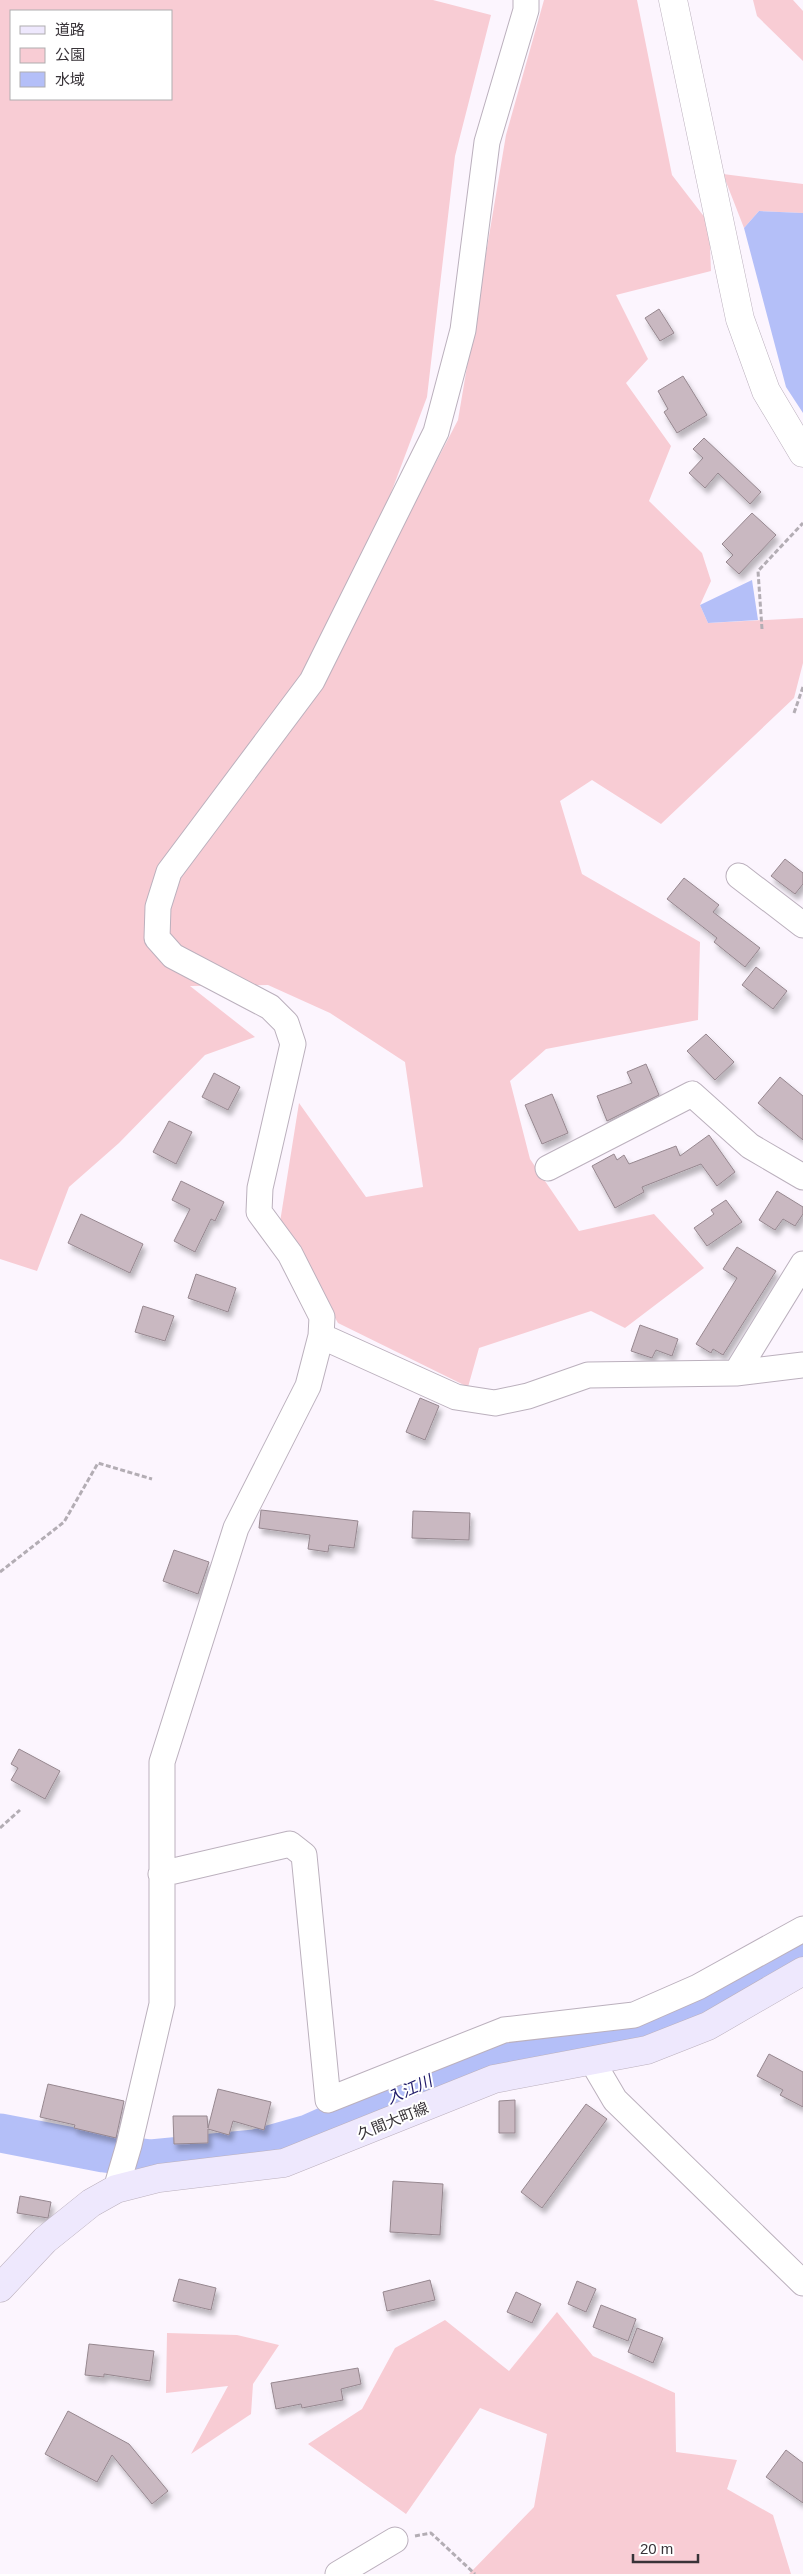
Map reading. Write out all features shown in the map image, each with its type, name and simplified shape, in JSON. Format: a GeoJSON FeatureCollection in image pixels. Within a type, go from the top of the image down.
{"type":"FeatureCollection","features":[{"type":"Feature","properties":{"kind":"main road","name":"久間大町線"},"geometry":{"type":"LineString","coordinates":[[0,2288],[45,2240],[91,2203],[122,2167],[159,2178],[284,2163],[494,2079],[647,2050],[708,2026],[803,1971]]}},
{"type":"Feature","properties":{"kind":"street"},"geometry":{"type":"LineString","coordinates":[[122,2167],[162,2004],[162,1762],[179,1702],[236,1528],[308,1386],[321,1336],[322,1317],[290,1254],[259,1212],[260,1188],[293,1044],[286,1023],[270,1008],[173,956],[157,938],[158,907],[170,872],[312,681],[436,432],[463,330],[487,142],[526,10],[526,0]]}},
{"type":"Feature","properties":{"kind":"street"},"geometry":{"type":"LineString","coordinates":[[673,0],[740,319],[766,391],[803,452]]}},
{"type":"Feature","properties":{"kind":"street"},"geometry":{"type":"LineString","coordinates":[[739,876],[803,925]]}},
{"type":"Feature","properties":{"kind":"street"},"geometry":{"type":"LineString","coordinates":[[548,1168],[692,1094],[750,1146],[803,1177]]}},
{"type":"Feature","properties":{"kind":"street"},"geometry":{"type":"LineString","coordinates":[[736,1373],[803,1264]]}},
{"type":"Feature","properties":{"kind":"street"},"geometry":{"type":"LineString","coordinates":[[321,1336],[456,1397],[496,1403],[528,1396],[588,1375],[736,1373],[803,1365]]}},
{"type":"Feature","properties":{"kind":"street"},"geometry":{"type":"LineString","coordinates":[[161,1874],[290,1844],[304,1855],[328,2100],[504,2030],[634,2014],[698,1986],[803,1929]]}},
{"type":"Feature","properties":{"kind":"street"},"geometry":{"type":"LineString","coordinates":[[592,2061],[615,2100],[803,2283]]}},
{"type":"Feature","properties":{"kind":"street"},"geometry":{"type":"LineString","coordinates":[[338,2574],[395,2540]]}},
{"type":"Feature","properties":{"kind":"path"},"geometry":{"type":"LineString","coordinates":[[762,628],[758,571],[803,523]]}},
{"type":"Feature","properties":{"kind":"path"},"geometry":{"type":"LineString","coordinates":[[794,713],[803,687]]}},
{"type":"Feature","properties":{"kind":"path"},"geometry":{"type":"LineString","coordinates":[[0,1572],[64,1522],[98,1463],[152,1479]]}},
{"type":"Feature","properties":{"kind":"path"},"geometry":{"type":"LineString","coordinates":[[0,1828],[20,1810]]}},
{"type":"Feature","properties":{"kind":"path"},"geometry":{"type":"LineString","coordinates":[[395,2540],[431,2533],[476,2574]]}},
{"type":"Feature","properties":{"kind":"green space"},"geometry":{"type":"Polygon","coordinates":[[[0,0],[433,0],[491,15],[455,156],[427,397],[379,525],[397,537],[458,420],[506,135],[544,0],[637,0],[672,175],[709,223],[711,271],[616,295],[648,359],[626,383],[671,446],[649,501],[702,553],[711,581],[700,605],[708,623],[803,618],[803,663],[794,698],[661,824],[592,780],[560,801],[582,874],[700,942],[698,1020],[546,1049],[510,1081],[530,1159],[579,1231],[654,1214],[704,1268],[625,1328],[591,1311],[479,1348],[468,1387],[338,1323],[280,1222],[299,1103],[366,1197],[423,1187],[405,1062],[330,1013],[268,985],[190,986],[255,1037],[205,1055],[119,1143],[69,1187],[37,1271],[0,1259],[0,0]]]}},
{"type":"Feature","properties":{"kind":"green space"},"geometry":{"type":"Polygon","coordinates":[[[753,0],[793,0],[803,11],[803,61],[757,16],[753,0]]]}},
{"type":"Feature","properties":{"kind":"green space"},"geometry":{"type":"Polygon","coordinates":[[[723,174],[803,184],[803,213],[759,211],[744,228],[723,174]]]}},
{"type":"Feature","properties":{"kind":"green space"},"geometry":{"type":"Polygon","coordinates":[[[557,2312],[593,2356],[675,2393],[676,2452],[737,2460],[727,2489],[773,2515],[791,2574],[469,2574],[534,2507],[547,2434],[480,2408],[406,2514],[308,2444],[362,2409],[395,2348],[445,2320],[509,2371],[557,2312]]]}},
{"type":"Feature","properties":{"kind":"green space"},"geometry":{"type":"Polygon","coordinates":[[[167,2333],[237,2335],[279,2345],[253,2384],[251,2414],[191,2454],[228,2386],[166,2393],[167,2333]]]}},
{"type":"Feature","properties":{"kind":"water"},"geometry":{"type":"Polygon","coordinates":[[[759,211],[803,213],[803,413],[786,387],[744,228],[759,211]]]}},
{"type":"Feature","properties":{"kind":"water"},"geometry":{"type":"Polygon","coordinates":[[[752,580],[758,620],[708,623],[700,605],[752,580]]]}},
{"type":"Feature","properties":{"kind":"building"},"geometry":{"type":"Polygon","coordinates":[[[659,309],[674,333],[660,341],[645,318],[659,309]]]}},
{"type":"Feature","properties":{"kind":"building"},"geometry":{"type":"Polygon","coordinates":[[[683,376],[707,415],[677,433],[664,412],[668,409],[658,391],[683,376]]]}},
{"type":"Feature","properties":{"kind":"building"},"geometry":{"type":"Polygon","coordinates":[[[704,438],[761,492],[750,504],[718,473],[705,488],[689,473],[703,458],[693,449],[704,438]]]}},
{"type":"Feature","properties":{"kind":"building"},"geometry":{"type":"Polygon","coordinates":[[[752,513],[776,535],[739,574],[726,562],[733,555],[722,544],[752,513]]]}},
{"type":"Feature","properties":{"kind":"building"},"geometry":{"type":"Polygon","coordinates":[[[785,859],[803,873],[803,884],[795,894],[771,876],[785,859]]]}},
{"type":"Feature","properties":{"kind":"building"},"geometry":{"type":"Polygon","coordinates":[[[684,878],[719,905],[713,912],[760,948],[745,967],[714,942],[717,938],[667,899],[684,878]]]}},
{"type":"Feature","properties":{"kind":"building"},"geometry":{"type":"Polygon","coordinates":[[[756,967],[787,991],[773,1009],[742,985],[756,967]]]}},
{"type":"Feature","properties":{"kind":"building"},"geometry":{"type":"Polygon","coordinates":[[[706,1034],[734,1062],[715,1080],[687,1051],[706,1034]]]}},
{"type":"Feature","properties":{"kind":"building"},"geometry":{"type":"Polygon","coordinates":[[[646,1064],[659,1095],[607,1121],[597,1096],[632,1083],[627,1072],[646,1064]]]}},
{"type":"Feature","properties":{"kind":"building"},"geometry":{"type":"Polygon","coordinates":[[[214,1073],[240,1087],[228,1110],[202,1097],[214,1073]]]}},
{"type":"Feature","properties":{"kind":"building"},"geometry":{"type":"Polygon","coordinates":[[[780,1077],[803,1096],[803,1140],[758,1103],[780,1077]]]}},
{"type":"Feature","properties":{"kind":"building"},"geometry":{"type":"Polygon","coordinates":[[[552,1094],[568,1133],[542,1144],[525,1105],[552,1094]]]}},
{"type":"Feature","properties":{"kind":"building"},"geometry":{"type":"Polygon","coordinates":[[[169,1121],[192,1132],[176,1164],[153,1152],[169,1121]]]}},
{"type":"Feature","properties":{"kind":"building"},"geometry":{"type":"Polygon","coordinates":[[[709,1135],[735,1172],[717,1186],[701,1164],[642,1187],[644,1192],[615,1208],[592,1166],[614,1154],[617,1160],[624,1155],[629,1164],[676,1146],[680,1156],[709,1135]]]}},
{"type":"Feature","properties":{"kind":"building"},"geometry":{"type":"Polygon","coordinates":[[[181,1181],[224,1202],[215,1221],[211,1219],[195,1252],[174,1241],[190,1209],[172,1200],[181,1181]]]}},
{"type":"Feature","properties":{"kind":"building"},"geometry":{"type":"Polygon","coordinates":[[[777,1191],[803,1207],[803,1214],[795,1226],[783,1219],[775,1230],[759,1220],[777,1191]]]}},
{"type":"Feature","properties":{"kind":"building"},"geometry":{"type":"Polygon","coordinates":[[[726,1200],[742,1222],[707,1246],[694,1228],[714,1214],[711,1210],[726,1200]]]}},
{"type":"Feature","properties":{"kind":"building"},"geometry":{"type":"Polygon","coordinates":[[[81,1214],[143,1244],[130,1273],[68,1243],[81,1214]]]}},
{"type":"Feature","properties":{"kind":"building"},"geometry":{"type":"Polygon","coordinates":[[[737,1247],[776,1271],[723,1355],[713,1349],[711,1353],[696,1344],[737,1278],[723,1269],[737,1247]]]}},
{"type":"Feature","properties":{"kind":"building"},"geometry":{"type":"Polygon","coordinates":[[[196,1274],[236,1288],[228,1312],[188,1298],[196,1274]]]}},
{"type":"Feature","properties":{"kind":"building"},"geometry":{"type":"Polygon","coordinates":[[[143,1306],[174,1316],[165,1341],[135,1332],[143,1306]]]}},
{"type":"Feature","properties":{"kind":"building"},"geometry":{"type":"Polygon","coordinates":[[[640,1325],[678,1339],[672,1356],[656,1350],[652,1358],[631,1351],[640,1325]]]}},
{"type":"Feature","properties":{"kind":"building"},"geometry":{"type":"Polygon","coordinates":[[[420,1398],[439,1406],[425,1440],[406,1432],[420,1398]]]}},
{"type":"Feature","properties":{"kind":"building"},"geometry":{"type":"Polygon","coordinates":[[[261,1510],[358,1521],[354,1548],[329,1545],[328,1552],[308,1549],[310,1535],[259,1528],[261,1510]]]}},
{"type":"Feature","properties":{"kind":"building"},"geometry":{"type":"Polygon","coordinates":[[[413,1511],[470,1513],[469,1540],[412,1538],[413,1511]]]}},
{"type":"Feature","properties":{"kind":"building"},"geometry":{"type":"Polygon","coordinates":[[[174,1550],[209,1562],[198,1594],[163,1581],[174,1550]]]}},
{"type":"Feature","properties":{"kind":"building"},"geometry":{"type":"Polygon","coordinates":[[[19,1749],[60,1771],[45,1799],[11,1780],[18,1768],[11,1764],[19,1749]]]}},
{"type":"Feature","properties":{"kind":"building"},"geometry":{"type":"Polygon","coordinates":[[[769,2054],[803,2072],[803,2107],[780,2095],[783,2090],[757,2076],[769,2054]]]}},
{"type":"Feature","properties":{"kind":"building"},"geometry":{"type":"Polygon","coordinates":[[[48,2084],[124,2101],[116,2138],[74,2128],[75,2125],[40,2117],[48,2084]]]}},
{"type":"Feature","properties":{"kind":"building"},"geometry":{"type":"Polygon","coordinates":[[[218,2089],[271,2102],[264,2130],[233,2121],[229,2135],[208,2129],[208,2143],[174,2144],[173,2116],[207,2116],[208,2128],[218,2089]]]}},
{"type":"Feature","properties":{"kind":"building"},"geometry":{"type":"Polygon","coordinates":[[[515,2100],[515,2133],[499,2133],[499,2101],[515,2100]]]}},
{"type":"Feature","properties":{"kind":"building"},"geometry":{"type":"Polygon","coordinates":[[[586,2104],[607,2119],[542,2208],[521,2192],[586,2104]]]}},
{"type":"Feature","properties":{"kind":"building"},"geometry":{"type":"Polygon","coordinates":[[[393,2181],[443,2184],[440,2235],[390,2232],[393,2181]]]}},
{"type":"Feature","properties":{"kind":"building"},"geometry":{"type":"Polygon","coordinates":[[[20,2196],[51,2202],[48,2218],[17,2213],[20,2196]]]}},
{"type":"Feature","properties":{"kind":"building"},"geometry":{"type":"Polygon","coordinates":[[[179,2279],[216,2288],[211,2310],[173,2301],[179,2279]]]}},
{"type":"Feature","properties":{"kind":"building"},"geometry":{"type":"Polygon","coordinates":[[[430,2280],[435,2300],[387,2311],[383,2292],[430,2280]]]}},
{"type":"Feature","properties":{"kind":"building"},"geometry":{"type":"Polygon","coordinates":[[[577,2281],[596,2289],[586,2312],[568,2304],[577,2281]]]}},
{"type":"Feature","properties":{"kind":"building"},"geometry":{"type":"Polygon","coordinates":[[[516,2292],[541,2304],[532,2323],[507,2312],[516,2292]]]}},
{"type":"Feature","properties":{"kind":"building"},"geometry":{"type":"Polygon","coordinates":[[[601,2305],[636,2319],[628,2341],[593,2327],[601,2305]]]}},
{"type":"Feature","properties":{"kind":"building"},"geometry":{"type":"Polygon","coordinates":[[[637,2328],[663,2338],[653,2363],[628,2352],[637,2328]]]}},
{"type":"Feature","properties":{"kind":"building"},"geometry":{"type":"Polygon","coordinates":[[[89,2344],[154,2351],[150,2381],[104,2374],[104,2377],[85,2375],[89,2344]]]}},
{"type":"Feature","properties":{"kind":"building"},"geometry":{"type":"Polygon","coordinates":[[[358,2368],[361,2384],[341,2389],[343,2400],[302,2408],[301,2404],[276,2409],[271,2383],[358,2368]]]}},
{"type":"Feature","properties":{"kind":"building"},"geometry":{"type":"Polygon","coordinates":[[[68,2411],[129,2444],[168,2491],[152,2504],[112,2455],[97,2482],[45,2454],[68,2411]]]}},
{"type":"Feature","properties":{"kind":"building"},"geometry":{"type":"Polygon","coordinates":[[[786,2450],[803,2463],[803,2503],[766,2477],[786,2450]]]}},
{"type":"Feature","properties":{"kind":"waterway","name":"入江川"},"geometry":{"type":"LineString","coordinates":[[0,2133],[104,2153],[151,2159],[255,2149],[308,2134],[463,2065],[538,2046],[641,2031],[702,2010],[803,1948]]}}]}
